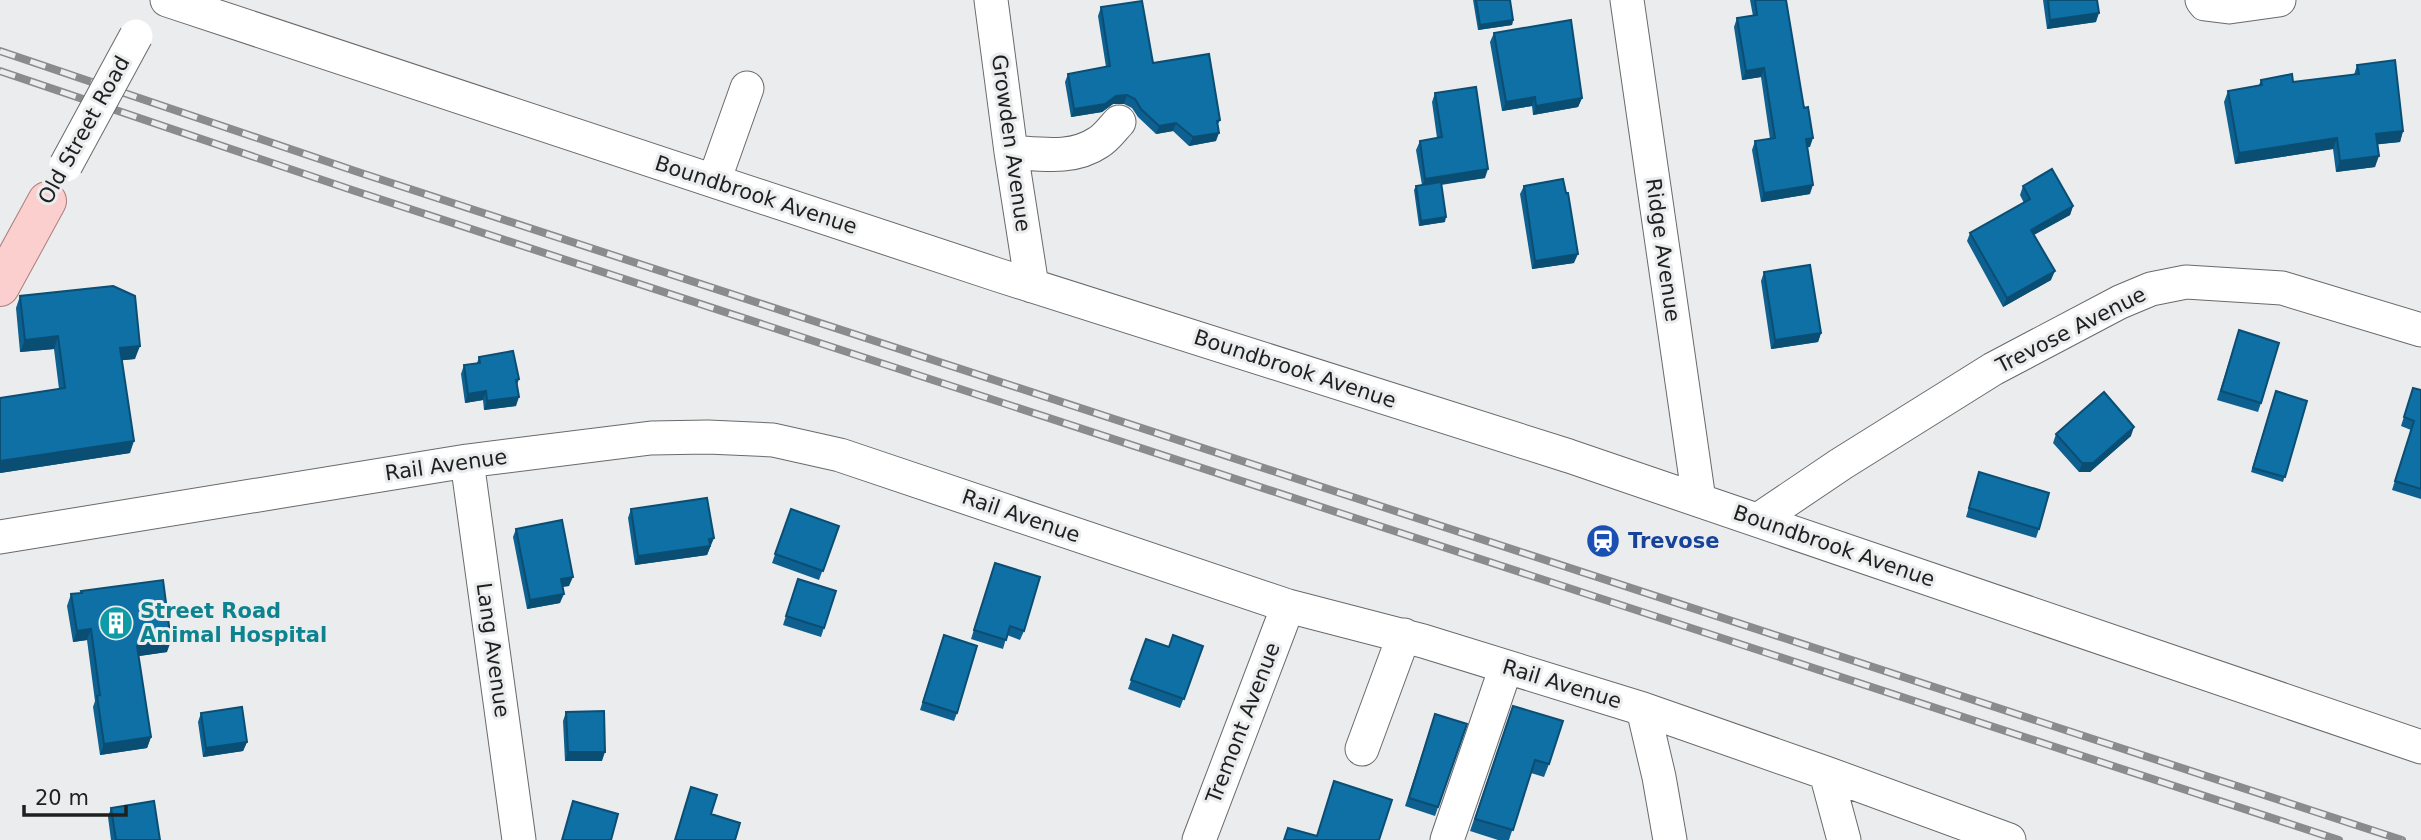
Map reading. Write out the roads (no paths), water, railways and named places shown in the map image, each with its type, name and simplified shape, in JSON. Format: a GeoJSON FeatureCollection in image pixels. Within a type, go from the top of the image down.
{"type":"FeatureCollection","features":[{"type":"Feature","properties":{"kind":"main road"},"geometry":{"type":"LineString","coordinates":[[0,287],[47,201]]}},
{"type":"Feature","properties":{"kind":"street","name":"Old Street Road"},"geometry":{"type":"LineString","coordinates":[[0,251],[20,235],[47,201],[154,0]]}},
{"type":"Feature","properties":{"kind":"street","name":"Boundbrook Avenue"},"geometry":{"type":"LineString","coordinates":[[167,0],[1032,286],[1699,500],[2421,747]]}},
{"type":"Feature","properties":{"kind":"street","name":"Growden Avenue"},"geometry":{"type":"LineString","coordinates":[[991,0],[1032,286]]}},
{"type":"Feature","properties":{"kind":"street","name":"Ridge Avenue"},"geometry":{"type":"LineString","coordinates":[[1627,0],[1699,500]]}},
{"type":"Feature","properties":{"kind":"street"},"geometry":{"type":"LineString","coordinates":[[2204,2],[2229,6],[2279,0]]}},
{"type":"Feature","properties":{"kind":"street"},"geometry":{"type":"LineString","coordinates":[[714,181],[747,88]]}},
{"type":"Feature","properties":{"kind":"street"},"geometry":{"type":"LineString","coordinates":[[1011,152],[1059,155],[1080,152],[1100,142],[1119,122]]}},
{"type":"Feature","properties":{"kind":"street","name":"Trevose Avenue"},"geometry":{"type":"LineString","coordinates":[[1758,520],[1841,464],[1993,369],[2120,302],[2151,289],[2186,282],[2282,288],[2421,330]]}},
{"type":"Feature","properties":{"kind":"street","name":"Rail Avenue"},"geometry":{"type":"LineString","coordinates":[[0,537],[467,461],[651,438],[708,436],[773,440],[840,455],[1287,606],[1404,635],[1643,709],[2009,840]]}},
{"type":"Feature","properties":{"kind":"street","name":"Lang Avenue"},"geometry":{"type":"LineString","coordinates":[[467,461],[519,840]]}},
{"type":"Feature","properties":{"kind":"street","name":"Tremont Avenue"},"geometry":{"type":"LineString","coordinates":[[1199,840],[1287,606]]}},
{"type":"Feature","properties":{"kind":"street"},"geometry":{"type":"LineString","coordinates":[[1362,749],[1404,635]]}},
{"type":"Feature","properties":{"kind":"street"},"geometry":{"type":"LineString","coordinates":[[1447,840],[1506,667]]}},
{"type":"Feature","properties":{"kind":"street"},"geometry":{"type":"LineString","coordinates":[[1643,709],[1659,776],[1670,840]]}},
{"type":"Feature","properties":{"kind":"street"},"geometry":{"type":"LineString","coordinates":[[1826,773],[1844,840]]}},
{"type":"Feature","properties":{"kind":"railway"},"geometry":{"type":"LineString","coordinates":[[0,51],[361,173],[2402,840]]}},
{"type":"Feature","properties":{"kind":"railway"},"geometry":{"type":"LineString","coordinates":[[0,71],[355,191],[2339,840]]}},
{"type":"Feature","properties":{"kind":"place","name":"Trevose"},"geometry":{"type":"Point","coordinates":[1603,541]}},
{"type":"Feature","properties":{"kind":"place","name":"Street Road Animal Hospital"},"geometry":{"type":"Point","coordinates":[116,623]}}]}
